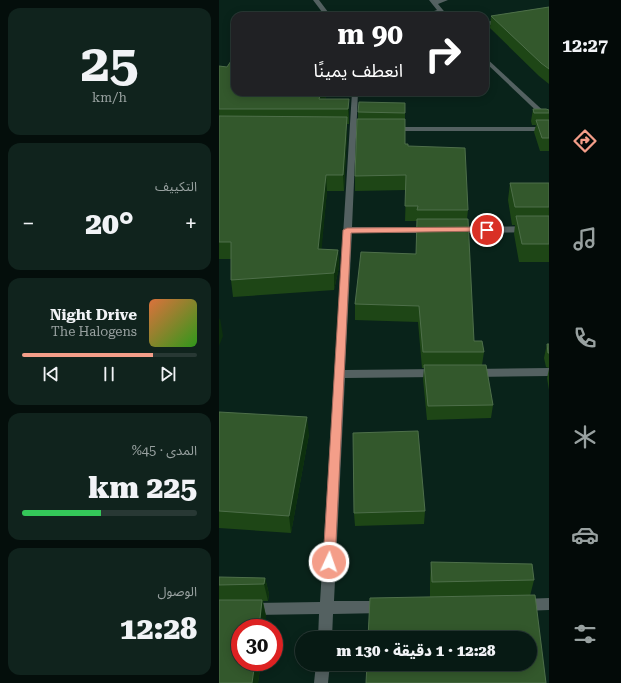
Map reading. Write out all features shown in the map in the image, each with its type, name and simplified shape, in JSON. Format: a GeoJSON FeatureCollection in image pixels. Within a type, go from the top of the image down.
{"type":"FeatureCollection","features":[{"type":"Feature","properties":{"kind":"street"},"geometry":{"type":"LineString","coordinates":[[316,0],[325,12]]}},
{"type":"Feature","properties":{"kind":"street"},"geometry":{"type":"LineString","coordinates":[[434,1],[445,0]]}},
{"type":"Feature","properties":{"kind":"street"},"geometry":{"type":"LineString","coordinates":[[434,1],[442,12]]}},
{"type":"Feature","properties":{"kind":"street"},"geometry":{"type":"LineString","coordinates":[[489,23],[513,20]]}},
{"type":"Feature","properties":{"kind":"street"},"geometry":{"type":"LineString","coordinates":[[489,63],[549,120]]}},
{"type":"Feature","properties":{"kind":"street"},"geometry":{"type":"LineString","coordinates":[[325,631],[355,96]]}},
{"type":"Feature","properties":{"kind":"street"},"geometry":{"type":"LineString","coordinates":[[384,129],[549,129]]}},
{"type":"Feature","properties":{"kind":"street"},"geometry":{"type":"LineString","coordinates":[[347,230],[549,230]]}},
{"type":"Feature","properties":{"kind":"street"},"geometry":{"type":"LineString","coordinates":[[464,373],[549,372]]}},
{"type":"Feature","properties":{"kind":"street"},"geometry":{"type":"LineString","coordinates":[[339,374],[448,373]]}},
{"type":"Feature","properties":{"kind":"street"},"geometry":{"type":"LineString","coordinates":[[509,605],[549,604]]}},
{"type":"Feature","properties":{"kind":"street"},"geometry":{"type":"LineString","coordinates":[[234,609],[398,607]]}},
{"type":"Feature","properties":{"kind":"street"},"geometry":{"type":"LineString","coordinates":[[321,683],[322,671]]}},
{"type":"Feature","properties":{"kind":"building"},"geometry":{"type":"Polygon","coordinates":[[[549,7],[549,69],[491,16],[549,7]]]}},
{"type":"Feature","properties":{"kind":"building"},"geometry":{"type":"Polygon","coordinates":[[[231,61],[231,96],[320,96],[319,99],[349,99],[348,109],[219,109],[219,66],[227,67],[231,61]]]}},
{"type":"Feature","properties":{"kind":"building"},"geometry":{"type":"Polygon","coordinates":[[[359,102],[405,103],[405,113],[358,112],[359,102]]]}},
{"type":"Feature","properties":{"kind":"building"},"geometry":{"type":"Polygon","coordinates":[[[533,109],[546,109],[549,110],[549,113],[534,113],[533,109]]]}},
{"type":"Feature","properties":{"kind":"building"},"geometry":{"type":"Polygon","coordinates":[[[219,116],[347,117],[343,175],[326,175],[318,249],[338,250],[334,273],[231,280],[231,242],[219,242],[219,116]]]}},
{"type":"Feature","properties":{"kind":"building"},"geometry":{"type":"Polygon","coordinates":[[[357,119],[405,119],[405,144],[408,144],[408,146],[465,148],[468,210],[417,210],[418,206],[405,206],[406,175],[355,176],[357,119]]]}},
{"type":"Feature","properties":{"kind":"building"},"geometry":{"type":"Polygon","coordinates":[[[536,120],[549,120],[549,138],[542,138],[536,120]]]}},
{"type":"Feature","properties":{"kind":"building"},"geometry":{"type":"Polygon","coordinates":[[[510,183],[549,183],[549,207],[515,207],[510,183]]]}},
{"type":"Feature","properties":{"kind":"building"},"geometry":{"type":"Polygon","coordinates":[[[516,216],[549,216],[549,244],[522,244],[516,216]]]}},
{"type":"Feature","properties":{"kind":"building"},"geometry":{"type":"Polygon","coordinates":[[[417,219],[468,219],[474,341],[482,341],[484,352],[423,352],[419,306],[355,304],[361,252],[416,254],[417,219]]]}},
{"type":"Feature","properties":{"kind":"building"},"geometry":{"type":"Polygon","coordinates":[[[547,344],[549,344],[549,353],[548,353],[547,344]]]}},
{"type":"Feature","properties":{"kind":"building"},"geometry":{"type":"Polygon","coordinates":[[[424,365],[486,365],[493,405],[428,406],[424,365]]]}},
{"type":"Feature","properties":{"kind":"building"},"geometry":{"type":"Polygon","coordinates":[[[219,412],[307,417],[289,516],[219,511],[219,412]]]}},
{"type":"Feature","properties":{"kind":"building"},"geometry":{"type":"Polygon","coordinates":[[[418,431],[425,511],[354,513],[353,433],[418,431]]]}},
{"type":"Feature","properties":{"kind":"building"},"geometry":{"type":"Polygon","coordinates":[[[431,562],[532,564],[534,580],[432,582],[431,562]]]}},
{"type":"Feature","properties":{"kind":"building"},"geometry":{"type":"Polygon","coordinates":[[[219,577],[265,578],[264,584],[219,585],[219,577]]]}},
{"type":"Feature","properties":{"kind":"building"},"geometry":{"type":"Polygon","coordinates":[[[535,595],[546,683],[366,683],[367,671],[537,671],[537,631],[368,631],[370,598],[535,595]]]}},
{"type":"Feature","properties":{"kind":"building"},"geometry":{"type":"Polygon","coordinates":[[[219,600],[262,600],[260,619],[231,619],[231,671],[254,671],[252,683],[219,683],[219,600]]]}},
{"type":"Feature","properties":{"kind":"route"},"geometry":{"type":"LineString","coordinates":[[329,562],[347,230],[487,230]]}}]}
